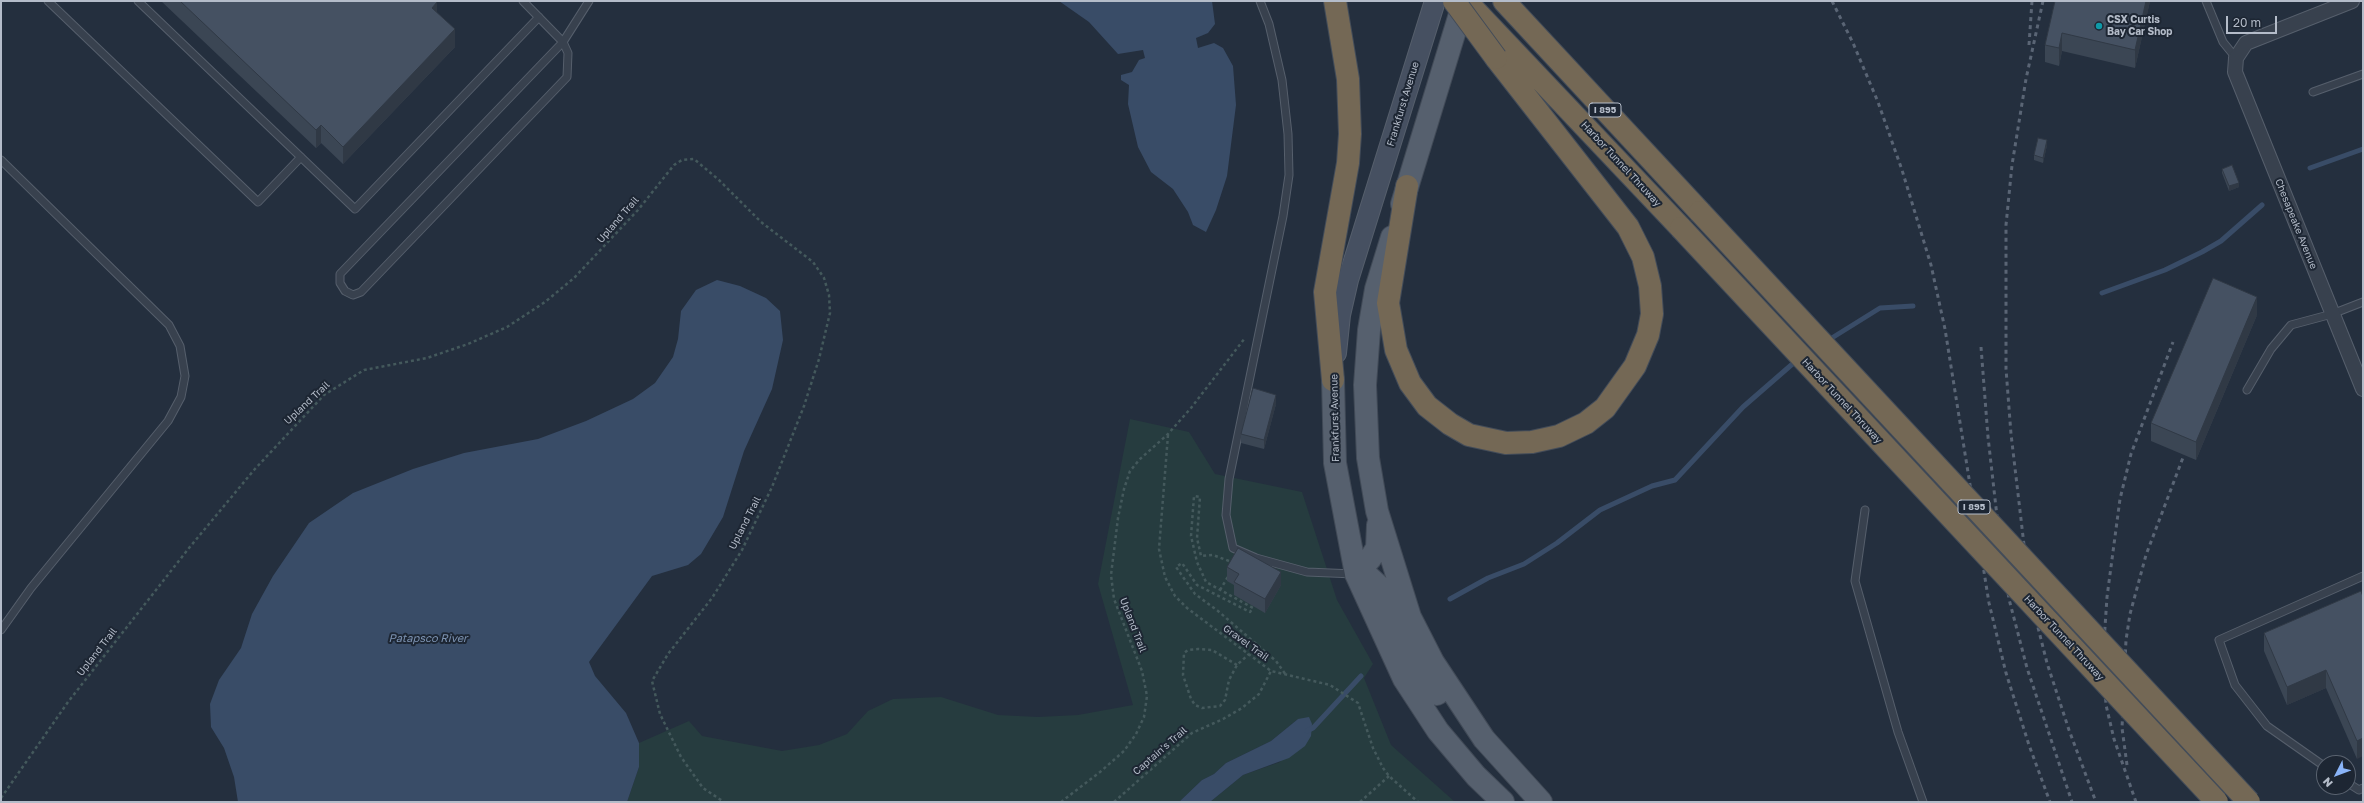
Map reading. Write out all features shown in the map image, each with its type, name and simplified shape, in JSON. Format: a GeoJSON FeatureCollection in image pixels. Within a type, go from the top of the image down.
{"type":"FeatureCollection","features":[{"type":"Feature","properties":{"kind":"highway"},"geometry":{"type":"LineString","coordinates":[[1333,380],[1325,292],[1348,163],[1350,134],[1348,79],[1335,1]]}},
{"type":"Feature","properties":{"kind":"highway"},"geometry":{"type":"LineString","coordinates":[[1407,186],[1388,303],[1396,350],[1410,383],[1427,406],[1450,424],[1469,435],[1506,443],[1532,442],[1560,436],[1586,423],[1605,408],[1635,366],[1648,335],[1652,314],[1650,286],[1643,257],[1628,227],[1499,48],[1454,1]]}},
{"type":"Feature","properties":{"kind":"highway","name":"Harbor Tunnel Thruway"},"geometry":{"type":"LineString","coordinates":[[1465,1],[1499,48],[1681,228],[2217,802]]}},
{"type":"Feature","properties":{"kind":"highway","name":"I 895"},"geometry":{"type":"LineString","coordinates":[[1508,5],[2249,802]]}},
{"type":"Feature","properties":{"kind":"main road","name":"Frankfurst Avenue"},"geometry":{"type":"LineString","coordinates":[[1435,1],[1348,280],[1340,315],[1333,380],[1335,463],[1356,574],[1404,679],[1438,731],[1476,776],[1503,802]]}},
{"type":"Feature","properties":{"kind":"main road"},"geometry":{"type":"LineString","coordinates":[[1356,574],[1370,560],[1377,548],[1379,532],[1368,458],[1365,385],[1369,330],[1376,289],[1465,1]]}},
{"type":"Feature","properties":{"kind":"main road"},"geometry":{"type":"LineString","coordinates":[[1377,511],[1410,617],[1433,662],[1484,738],[1541,802]]}},
{"type":"Feature","properties":{"kind":"main road"},"geometry":{"type":"LineString","coordinates":[[1356,574],[1368,576],[1375,580],[1385,596],[1410,652],[1430,685],[1463,723],[1484,738]]}},
{"type":"Feature","properties":{"kind":"street"},"geometry":{"type":"LineString","coordinates":[[2236,58],[2246,43],[2352,1]]}},
{"type":"Feature","properties":{"kind":"street","name":"Chesapeake Avenue"},"geometry":{"type":"LineString","coordinates":[[2236,58],[2235,72],[2241,91],[2363,389]]}},
{"type":"Feature","properties":{"kind":"lane"},"geometry":{"type":"LineString","coordinates":[[48,1],[258,202],[301,157]]}},
{"type":"Feature","properties":{"kind":"lane"},"geometry":{"type":"LineString","coordinates":[[138,1],[355,209],[539,17]]}},
{"type":"Feature","properties":{"kind":"lane"},"geometry":{"type":"LineString","coordinates":[[523,1],[563,42],[568,53],[567,77],[361,292],[352,295],[346,291],[340,283],[340,274],[563,42],[589,1]]}},
{"type":"Feature","properties":{"kind":"lane"},"geometry":{"type":"LineString","coordinates":[[1260,1],[1269,24],[1282,80],[1288,134],[1289,175],[1283,216],[1260,320],[1229,479],[1226,515],[1233,548],[1256,558],[1307,572],[1356,574]]}},
{"type":"Feature","properties":{"kind":"lane"},"geometry":{"type":"LineString","coordinates":[[2206,1],[2223,42],[2236,58]]}},
{"type":"Feature","properties":{"kind":"lane"},"geometry":{"type":"LineString","coordinates":[[2313,92],[2363,74]]}},
{"type":"Feature","properties":{"kind":"lane"},"geometry":{"type":"LineString","coordinates":[[1,160],[170,324],[180,346],[184,376],[181,397],[168,421],[31,588],[1,630]]}},
{"type":"Feature","properties":{"kind":"lane"},"geometry":{"type":"LineString","coordinates":[[2248,390],[2271,349],[2291,325],[2332,314],[2363,303]]}},
{"type":"Feature","properties":{"kind":"lane"},"geometry":{"type":"LineString","coordinates":[[1865,510],[1856,581],[1898,732],[1923,802]]}},
{"type":"Feature","properties":{"kind":"lane"},"geometry":{"type":"LineString","coordinates":[[2316,760],[2266,726],[2235,685],[2219,640],[2363,576]]}},
{"type":"Feature","properties":{"kind":"path","name":"Upland Trail"},"geometry":{"type":"LineString","coordinates":[[1,798],[68,702],[189,548],[254,470],[324,395],[364,370],[427,358],[468,344],[507,328],[545,302],[574,278],[633,216],[674,165],[682,160],[694,159],[719,180],[761,222],[813,262],[824,278],[829,295],[830,313],[819,359],[804,406],[768,494],[742,550],[712,598],[661,663],[652,681],[660,714],[681,757],[703,788],[724,802]]}},
{"type":"Feature","properties":{"kind":"path","name":"Upland Trail"},"geometry":{"type":"LineString","coordinates":[[1060,802],[1100,772],[1124,750],[1136,734],[1144,717],[1147,696],[1142,671],[1114,599],[1111,575],[1113,551],[1124,489],[1130,472],[1140,459],[1168,434],[1260,320]]}},
{"type":"Feature","properties":{"kind":"path","name":"Gravel Trail"},"geometry":{"type":"LineString","coordinates":[[1168,434],[1159,549],[1165,577],[1175,596],[1187,608],[1271,671],[1330,685],[1358,703],[1373,748],[1388,776],[1418,802]]}},
{"type":"Feature","properties":{"kind":"path"},"geometry":{"type":"LineString","coordinates":[[1235,563],[1213,555],[1201,556],[1197,538],[1200,497],[1194,496],[1191,536],[1197,562],[1206,582],[1253,608],[1250,612],[1197,585],[1182,563],[1176,567],[1195,594],[1218,611],[1276,662],[1287,676]]}},
{"type":"Feature","properties":{"kind":"path"},"geometry":{"type":"LineString","coordinates":[[1220,590],[1230,573]]}},
{"type":"Feature","properties":{"kind":"path"},"geometry":{"type":"LineString","coordinates":[[1237,665],[1212,650],[1198,648],[1188,650],[1184,653],[1184,675],[1191,699],[1195,705],[1202,708],[1220,706],[1225,700],[1229,680],[1237,665],[1249,654]]}},
{"type":"Feature","properties":{"kind":"path","name":"Captain's Trail"},"geometry":{"type":"LineString","coordinates":[[1114,802],[1192,733],[1223,720],[1253,699],[1266,684],[1271,671]]}},
{"type":"Feature","properties":{"kind":"path"},"geometry":{"type":"LineString","coordinates":[[1360,802],[1388,776]]}},
{"type":"Feature","properties":{"kind":"green space"},"geometry":{"type":"Polygon","coordinates":[[[1130,419],[1189,432],[1215,474],[1302,492],[1337,600],[1373,664],[1364,678],[1391,745],[1455,802],[1210,802],[1243,775],[1280,762],[1298,719],[1271,741],[1226,763],[1214,774],[1202,780],[1179,802],[627,802],[639,767],[639,743],[689,721],[702,736],[782,751],[819,745],[847,734],[868,711],[893,699],[941,697],[998,715],[1038,717],[1078,715],[1133,705],[1098,584],[1130,419]]]}},
{"type":"Feature","properties":{"kind":"water"},"geometry":{"type":"Polygon","coordinates":[[[1059,1],[1212,1],[1215,24],[1208,33],[1196,38],[1198,48],[1214,43],[1223,48],[1233,66],[1236,105],[1227,176],[1216,210],[1206,232],[1193,225],[1188,212],[1173,189],[1151,172],[1138,147],[1128,104],[1129,85],[1121,80],[1121,75],[1132,72],[1139,60],[1145,58],[1143,50],[1118,54],[1089,22],[1059,1]]]}},
{"type":"Feature","properties":{"kind":"water","name":"Patapsco River"},"geometry":{"type":"Polygon","coordinates":[[[717,280],[740,286],[766,298],[780,311],[783,340],[772,389],[744,451],[723,517],[701,554],[688,565],[652,576],[589,662],[595,676],[626,713],[639,743],[639,767],[627,802],[238,802],[234,777],[224,748],[211,727],[210,704],[219,680],[241,648],[252,614],[273,576],[309,523],[353,493],[413,469],[464,453],[538,439],[586,421],[633,399],[655,383],[673,357],[678,339],[681,311],[696,290],[717,280]]]}},
{"type":"Feature","properties":{"kind":"water"},"geometry":{"type":"Polygon","coordinates":[[[1309,717],[1312,724],[1311,736],[1305,746],[1289,758],[1243,775],[1210,802],[1179,802],[1202,780],[1214,774],[1226,763],[1271,741],[1298,719],[1309,717]]]}},
{"type":"Feature","properties":{"kind":"building"},"geometry":{"type":"Polygon","coordinates":[[[180,1],[436,1],[437,2],[432,8],[455,29],[343,147],[321,125],[316,130],[180,1]]]}},
{"type":"Feature","properties":{"kind":"building","name":"CSX Curtis Bay Car Shop"},"geometry":{"type":"Polygon","coordinates":[[[2055,1],[2146,1],[2135,50],[2062,33],[2059,48],[2045,45],[2055,1]]]}},
{"type":"Feature","properties":{"kind":"building"},"geometry":{"type":"Polygon","coordinates":[[[2038,138],[2047,140],[2043,158],[2034,155],[2038,138]]]}},
{"type":"Feature","properties":{"kind":"building"},"geometry":{"type":"Polygon","coordinates":[[[2232,165],[2239,183],[2229,186],[2222,169],[2232,165]]]}},
{"type":"Feature","properties":{"kind":"building"},"geometry":{"type":"Polygon","coordinates":[[[2213,278],[2257,297],[2196,442],[2151,423],[2213,278]]]}},
{"type":"Feature","properties":{"kind":"building"},"geometry":{"type":"Polygon","coordinates":[[[1253,388],[1276,395],[1264,440],[1241,434],[1253,388]]]}},
{"type":"Feature","properties":{"kind":"building"},"geometry":{"type":"Polygon","coordinates":[[[1238,548],[1281,572],[1265,599],[1234,582],[1239,574],[1227,567],[1238,548]]]}},
{"type":"Feature","properties":{"kind":"building"},"geometry":{"type":"Polygon","coordinates":[[[2361,591],[2363,597],[2363,738],[2357,741],[2326,670],[2287,687],[2264,633],[2361,591]]]}},
{"type":"Feature","properties":{"kind":"waterway"},"geometry":{"type":"LineString","coordinates":[[2310,168],[2363,149]]}},
{"type":"Feature","properties":{"kind":"waterway"},"geometry":{"type":"LineString","coordinates":[[2102,293],[2165,270],[2202,252],[2221,241],[2262,205]]}},
{"type":"Feature","properties":{"kind":"waterway"},"geometry":{"type":"LineString","coordinates":[[1827,341],[1880,308],[1913,306]]}},
{"type":"Feature","properties":{"kind":"waterway"},"geometry":{"type":"LineString","coordinates":[[1450,599],[1488,578],[1524,564],[1557,543],[1600,510],[1652,486],[1675,480],[1743,407],[1797,360]]}},
{"type":"Feature","properties":{"kind":"waterway"},"geometry":{"type":"LineString","coordinates":[[1307,731],[1313,728],[1361,676]]}},
{"type":"Feature","properties":{"kind":"railway"},"geometry":{"type":"LineString","coordinates":[[1832,1],[1853,43],[1878,102],[1902,170],[1931,265],[1945,329],[1989,603],[2006,673],[2029,745],[2050,802]]}},
{"type":"Feature","properties":{"kind":"railway"},"geometry":{"type":"LineString","coordinates":[[2029,45],[2032,1]]}},
{"type":"Feature","properties":{"kind":"railway"},"geometry":{"type":"LineString","coordinates":[[2043,1],[2026,79],[2012,165],[2006,225],[2006,369],[2011,434],[2030,596],[2047,663],[2069,730],[2096,802]]}},
{"type":"Feature","properties":{"kind":"railway"},"geometry":{"type":"LineString","coordinates":[[2136,802],[2114,739],[2106,705],[2103,657],[2107,597],[2120,499],[2131,454],[2173,342]]}},
{"type":"Feature","properties":{"kind":"railway"},"geometry":{"type":"LineString","coordinates":[[1981,347],[1988,437],[1999,534],[2009,599],[2027,668],[2072,802]]}},
{"type":"Feature","properties":{"kind":"railway"},"geometry":{"type":"LineString","coordinates":[[2127,765],[2122,728],[2126,640],[2130,614],[2146,555],[2184,455]]}},
{"type":"Feature","properties":{"kind":"place","name":"CSX Curtis Bay Car Shop"},"geometry":{"type":"Point","coordinates":[2099,26]}}]}
